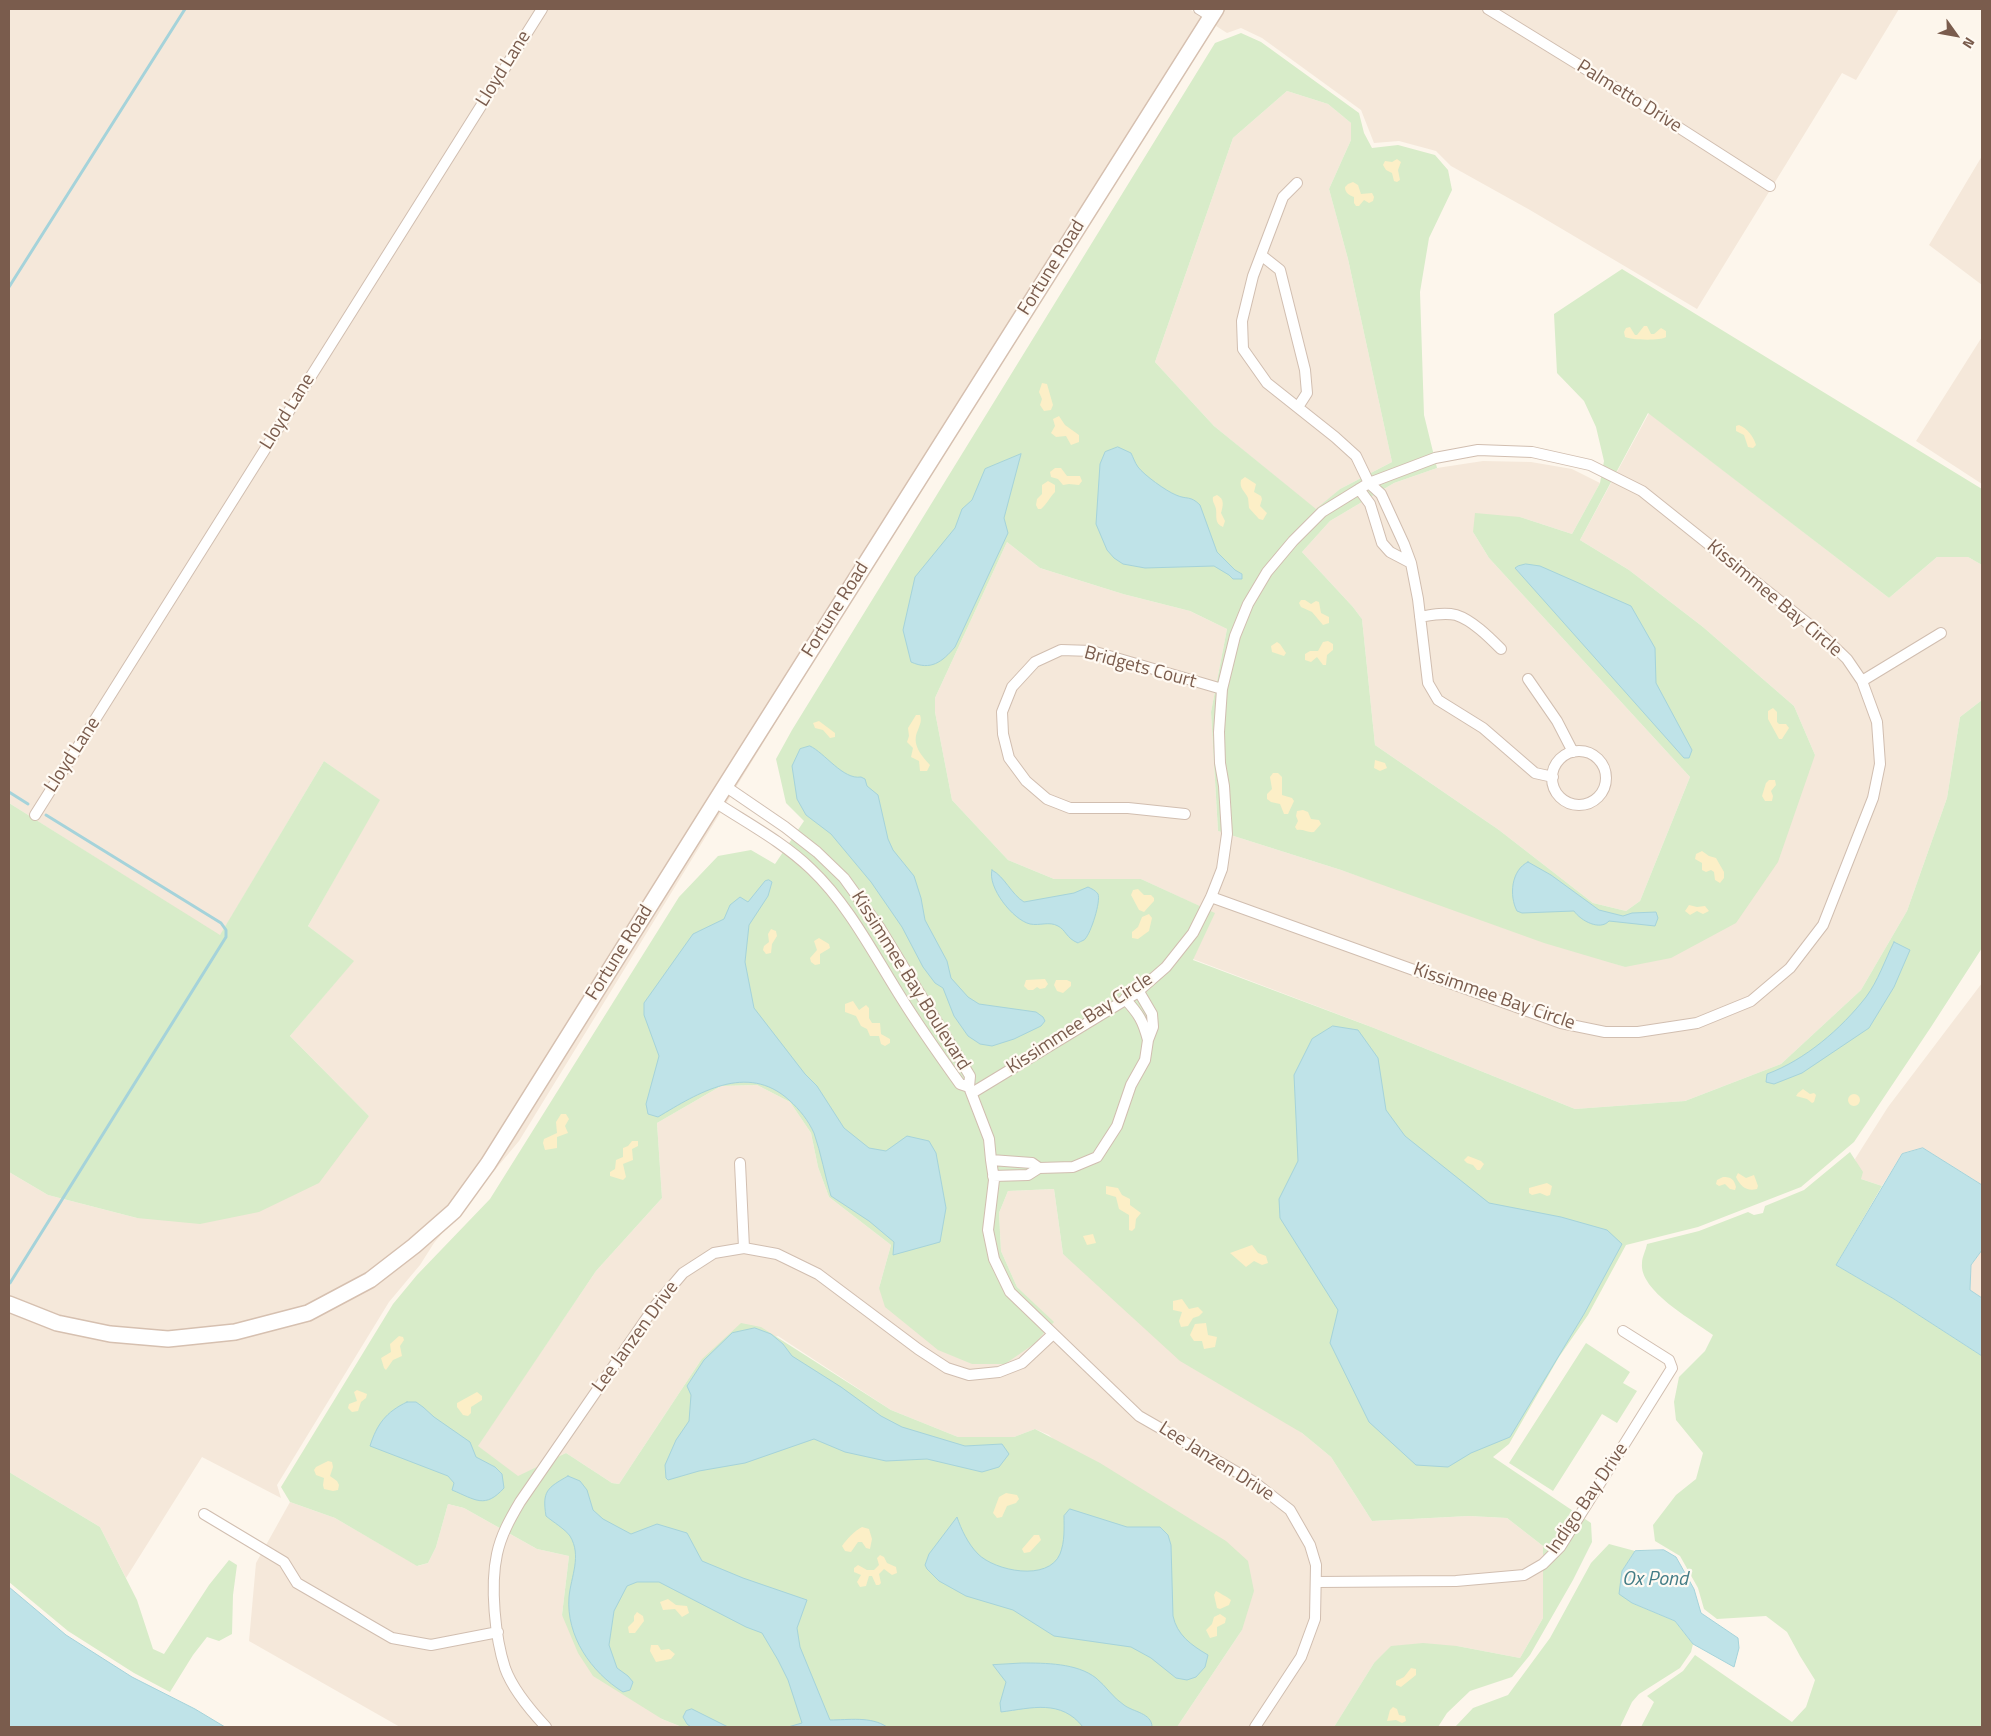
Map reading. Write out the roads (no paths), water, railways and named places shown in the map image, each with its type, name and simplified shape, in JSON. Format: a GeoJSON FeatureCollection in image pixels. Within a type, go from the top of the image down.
{"type":"FeatureCollection","features":[{"type":"Feature","properties":{"kind":"street","name":"Lloyd Lane"},"geometry":{"type":"LineString","coordinates":[[35,815],[542,9]]}},
{"type":"Feature","properties":{"kind":"street","name":"Palmetto Drive"},"geometry":{"type":"LineString","coordinates":[[1488,9],[1639,102],[1770,186]]}},
{"type":"Feature","properties":{"kind":"street","name":"Fortune Road"},"geometry":{"type":"LineString","coordinates":[[9,1304],[57,1323],[110,1334],[168,1339],[235,1332],[308,1313],[370,1280],[414,1246],[454,1211],[488,1164],[1209,11]]}},
{"type":"Feature","properties":{"kind":"street"},"geometry":{"type":"LineString","coordinates":[[1297,183],[1283,197],[1253,276],[1242,321],[1243,349],[1267,383],[1356,456],[1369,483],[1382,494],[1411,563],[1428,683],[1438,700],[1483,728],[1535,773],[1553,777]]}},
{"type":"Feature","properties":{"kind":"street"},"geometry":{"type":"LineString","coordinates":[[1261,255],[1280,270],[1305,370],[1307,393],[1298,408]]}},
{"type":"Feature","properties":{"kind":"street","name":"Kissimmee Bay Circle"},"geometry":{"type":"LineString","coordinates":[[970,1090],[1126,999],[1166,967],[1193,933],[1211,897],[1222,869],[1227,834],[1219,732],[1222,690],[1235,636],[1248,604],[1267,572],[1292,541],[1322,512],[1369,483],[1436,458],[1478,450],[1532,452],[1590,465],[1642,491],[1821,634],[1847,659],[1862,680],[1876,722],[1880,764],[1874,798],[1823,925],[1790,968],[1751,1001],[1697,1023],[1638,1032],[1605,1032],[1562,1023],[1211,897]]}},
{"type":"Feature","properties":{"kind":"street"},"geometry":{"type":"LineString","coordinates":[[1359,490],[1370,504],[1382,543],[1390,552],[1411,563]]}},
{"type":"Feature","properties":{"kind":"street"},"geometry":{"type":"LineString","coordinates":[[1420,617],[1440,614],[1456,615],[1472,625],[1501,649]]}},
{"type":"Feature","properties":{"kind":"street"},"geometry":{"type":"LineString","coordinates":[[1862,680],[1941,633]]}},
{"type":"Feature","properties":{"kind":"street","name":"Bridgets Court"},"geometry":{"type":"LineString","coordinates":[[1185,814],[1128,808],[1070,808],[1046,799],[1026,782],[1009,758],[1003,734],[1002,712],[1012,687],[1035,662],[1061,650],[1092,651],[1222,690]]}},
{"type":"Feature","properties":{"kind":"street"},"geometry":{"type":"LineString","coordinates":[[1528,679],[1557,721],[1573,752]]}},
{"type":"Feature","properties":{"kind":"street"},"geometry":{"type":"LineString","coordinates":[[1582,751],[1591,754],[1599,759],[1604,766],[1606,784],[1602,793],[1588,804],[1571,803],[1557,793],[1553,777],[1559,761],[1573,752],[1582,751]]}},
{"type":"Feature","properties":{"kind":"street","name":"Kissimmee Bay Boulevard"},"geometry":{"type":"LineString","coordinates":[[725,786],[783,825],[817,852],[844,878],[880,928],[970,1076],[970,1090]]}},
{"type":"Feature","properties":{"kind":"street","name":"Kissimmee Bay Boulevard"},"geometry":{"type":"LineString","coordinates":[[715,802],[774,839],[810,868],[828,887],[852,919],[905,1004],[960,1084],[970,1090]]}},
{"type":"Feature","properties":{"kind":"street"},"geometry":{"type":"LineString","coordinates":[[774,839],[783,825]]}},
{"type":"Feature","properties":{"kind":"street"},"geometry":{"type":"LineString","coordinates":[[881,966],[896,955]]}},
{"type":"Feature","properties":{"kind":"street"},"geometry":{"type":"LineString","coordinates":[[993,1176],[1028,1175],[1039,1168],[1073,1167],[1097,1157],[1117,1126],[1131,1085],[1145,1060],[1148,1040],[1153,1027],[1152,1014],[1138,990]]}},
{"type":"Feature","properties":{"kind":"street"},"geometry":{"type":"LineString","coordinates":[[1126,999],[1139,1014],[1148,1040]]}},
{"type":"Feature","properties":{"kind":"street","name":"Lee Janzen Drive"},"geometry":{"type":"LineString","coordinates":[[970,1090],[989,1139],[992,1160],[993,1176],[988,1230],[994,1260],[1010,1292],[1139,1416],[1254,1482],[1290,1510],[1310,1545],[1316,1566],[1315,1619],[1301,1657],[1255,1727]]}},
{"type":"Feature","properties":{"kind":"street"},"geometry":{"type":"LineString","coordinates":[[992,1160],[1032,1163],[1039,1168]]}},
{"type":"Feature","properties":{"kind":"street"},"geometry":{"type":"LineString","coordinates":[[740,1163],[744,1248]]}},
{"type":"Feature","properties":{"kind":"street","name":"Lee Janzen Drive"},"geometry":{"type":"LineString","coordinates":[[546,1727],[528,1708],[505,1669],[493,1598],[497,1555],[506,1527],[520,1502],[655,1306],[683,1273],[714,1253],[744,1248],[777,1254],[818,1274],[918,1349],[948,1368],[969,1374],[999,1372],[1022,1363],[1054,1334]]}},
{"type":"Feature","properties":{"kind":"street","name":"Indigo Bay Drive"},"geometry":{"type":"LineString","coordinates":[[1317,1582],[1456,1581],[1524,1575],[1543,1564],[1560,1546],[1672,1368],[1669,1360],[1623,1331]]}},
{"type":"Feature","properties":{"kind":"street"},"geometry":{"type":"LineString","coordinates":[[204,1514],[284,1562],[297,1584],[392,1638],[431,1645],[498,1632]]}},
{"type":"Feature","properties":{"kind":"water"},"geometry":{"type":"Polygon","coordinates":[[[1118,447],[1131,453],[1138,467],[1156,482],[1172,493],[1191,499],[1200,505],[1217,552],[1235,570],[1242,574],[1242,579],[1233,579],[1214,566],[1145,568],[1123,564],[1114,558],[1107,550],[1096,524],[1100,464],[1105,452],[1118,447]]]}},
{"type":"Feature","properties":{"kind":"water"},"geometry":{"type":"Polygon","coordinates":[[[1021,454],[1004,518],[1008,533],[955,647],[936,664],[924,666],[911,662],[903,630],[915,577],[955,528],[962,509],[972,500],[985,469],[1021,454]]]}},
{"type":"Feature","properties":{"kind":"water"},"geometry":{"type":"Polygon","coordinates":[[[1526,564],[1540,566],[1631,606],[1655,648],[1656,683],[1692,750],[1689,758],[1684,758],[1515,568],[1526,564]]]}},
{"type":"Feature","properties":{"kind":"water"},"geometry":{"type":"Polygon","coordinates":[[[810,746],[841,770],[854,777],[865,779],[867,786],[878,795],[888,839],[893,850],[914,876],[925,920],[947,961],[951,978],[968,997],[979,1004],[1036,1012],[1045,1021],[1041,1026],[1014,1039],[992,1046],[980,1044],[968,1036],[954,1016],[943,988],[935,983],[923,967],[902,927],[871,882],[831,834],[806,815],[797,799],[792,766],[800,749],[810,746]]]}},
{"type":"Feature","properties":{"kind":"water"},"geometry":{"type":"Polygon","coordinates":[[[1528,862],[1551,875],[1599,910],[1623,916],[1632,913],[1656,912],[1658,918],[1655,926],[1609,921],[1605,924],[1596,925],[1581,918],[1574,911],[1522,913],[1517,911],[1514,905],[1513,884],[1518,871],[1528,862]]]}},
{"type":"Feature","properties":{"kind":"water"},"geometry":{"type":"Polygon","coordinates":[[[992,870],[1024,902],[1074,893],[1088,887],[1095,891],[1099,898],[1097,910],[1085,939],[1078,943],[1058,926],[1030,924],[1016,916],[997,894],[993,885],[992,870]]]}},
{"type":"Feature","properties":{"kind":"water"},"geometry":{"type":"Polygon","coordinates":[[[769,880],[772,882],[768,896],[749,925],[745,962],[754,1008],[805,1074],[817,1086],[844,1128],[869,1148],[886,1151],[907,1136],[929,1141],[936,1153],[946,1208],[940,1242],[893,1255],[894,1242],[869,1221],[831,1196],[812,1128],[789,1100],[773,1089],[756,1083],[740,1082],[723,1085],[689,1099],[658,1117],[648,1114],[646,1104],[659,1056],[644,1015],[644,1003],[693,934],[724,919],[730,905],[740,897],[748,902],[765,881],[769,880]]]}},
{"type":"Feature","properties":{"kind":"water"},"geometry":{"type":"Polygon","coordinates":[[[1894,942],[1910,950],[1894,987],[1869,1028],[1802,1073],[1774,1084],[1766,1082],[1767,1074],[1795,1061],[1808,1052],[1834,1032],[1856,1009],[1874,984],[1894,942]]]}},
{"type":"Feature","properties":{"kind":"water"},"geometry":{"type":"Polygon","coordinates":[[[1333,1026],[1358,1030],[1378,1058],[1386,1110],[1405,1136],[1489,1203],[1561,1217],[1607,1230],[1622,1244],[1584,1314],[1510,1437],[1471,1453],[1448,1467],[1416,1465],[1369,1422],[1330,1343],[1338,1310],[1280,1218],[1279,1199],[1298,1161],[1294,1075],[1312,1039],[1333,1026]]]}},
{"type":"Feature","properties":{"kind":"water"},"geometry":{"type":"Polygon","coordinates":[[[1923,1148],[1982,1185],[1982,1250],[1971,1265],[1970,1290],[1982,1298],[1982,1356],[1894,1299],[1836,1265],[1902,1154],[1923,1148]]]}},
{"type":"Feature","properties":{"kind":"water"},"geometry":{"type":"Polygon","coordinates":[[[755,1328],[771,1334],[783,1344],[792,1356],[841,1387],[881,1416],[902,1427],[965,1446],[1002,1444],[1009,1454],[999,1467],[982,1472],[927,1459],[886,1461],[845,1452],[814,1439],[745,1463],[699,1471],[668,1480],[666,1478],[665,1465],[676,1440],[689,1421],[691,1395],[687,1386],[704,1360],[732,1333],[755,1328]]]}},
{"type":"Feature","properties":{"kind":"water"},"geometry":{"type":"Polygon","coordinates":[[[407,1402],[416,1402],[470,1442],[476,1457],[495,1467],[502,1474],[504,1488],[491,1499],[480,1501],[452,1490],[454,1483],[448,1476],[370,1446],[383,1420],[393,1410],[407,1402]]]}},
{"type":"Feature","properties":{"kind":"water"},"geometry":{"type":"Polygon","coordinates":[[[568,1476],[580,1481],[587,1490],[593,1510],[603,1519],[631,1534],[657,1524],[687,1533],[702,1561],[743,1578],[807,1600],[797,1628],[800,1647],[830,1720],[867,1720],[887,1727],[788,1727],[802,1723],[788,1680],[762,1633],[746,1627],[659,1582],[637,1582],[627,1586],[614,1611],[609,1645],[617,1668],[633,1682],[630,1690],[623,1692],[611,1684],[591,1663],[576,1639],[569,1611],[575,1551],[568,1533],[546,1516],[545,1501],[548,1491],[568,1476]]]}},
{"type":"Feature","properties":{"kind":"water"},"geometry":{"type":"Polygon","coordinates":[[[1070,1509],[1127,1527],[1160,1527],[1168,1535],[1171,1545],[1173,1616],[1175,1623],[1186,1639],[1208,1655],[1205,1667],[1196,1677],[1187,1680],[1176,1678],[1151,1658],[1131,1647],[1054,1636],[1013,1610],[966,1596],[939,1581],[925,1565],[929,1554],[957,1517],[971,1546],[986,1560],[1008,1569],[1021,1571],[1045,1568],[1054,1563],[1060,1554],[1063,1540],[1064,1516],[1070,1509]]]}},
{"type":"Feature","properties":{"kind":"water","name":"Ox Pond"},"geometry":{"type":"Polygon","coordinates":[[[1664,1550],[1676,1557],[1694,1589],[1701,1613],[1738,1638],[1739,1648],[1734,1667],[1693,1644],[1675,1621],[1632,1603],[1619,1594],[1622,1571],[1635,1551],[1664,1550]]]}},
{"type":"Feature","properties":{"kind":"water"},"geometry":{"type":"Polygon","coordinates":[[[9,1587],[66,1635],[132,1677],[195,1709],[225,1727],[9,1727],[9,1587]]]}},
{"type":"Feature","properties":{"kind":"water"},"geometry":{"type":"Polygon","coordinates":[[[1041,1663],[1080,1669],[1100,1681],[1120,1702],[1146,1716],[1151,1722],[1152,1727],[1083,1727],[1065,1712],[1056,1709],[1035,1708],[1001,1712],[1000,1703],[1006,1682],[993,1665],[1041,1663]]]}},
{"type":"Feature","properties":{"kind":"water"},"geometry":{"type":"Polygon","coordinates":[[[692,1709],[728,1727],[691,1727],[683,1717],[686,1711],[692,1709]]]}},
{"type":"Feature","properties":{"kind":"waterway"},"geometry":{"type":"LineString","coordinates":[[9,287],[185,9]]}},
{"type":"Feature","properties":{"kind":"waterway"},"geometry":{"type":"LineString","coordinates":[[9,792],[28,804]]}},
{"type":"Feature","properties":{"kind":"waterway"},"geometry":{"type":"LineString","coordinates":[[10,1283],[226,937],[226,930],[221,923],[46,815]]}}]}
